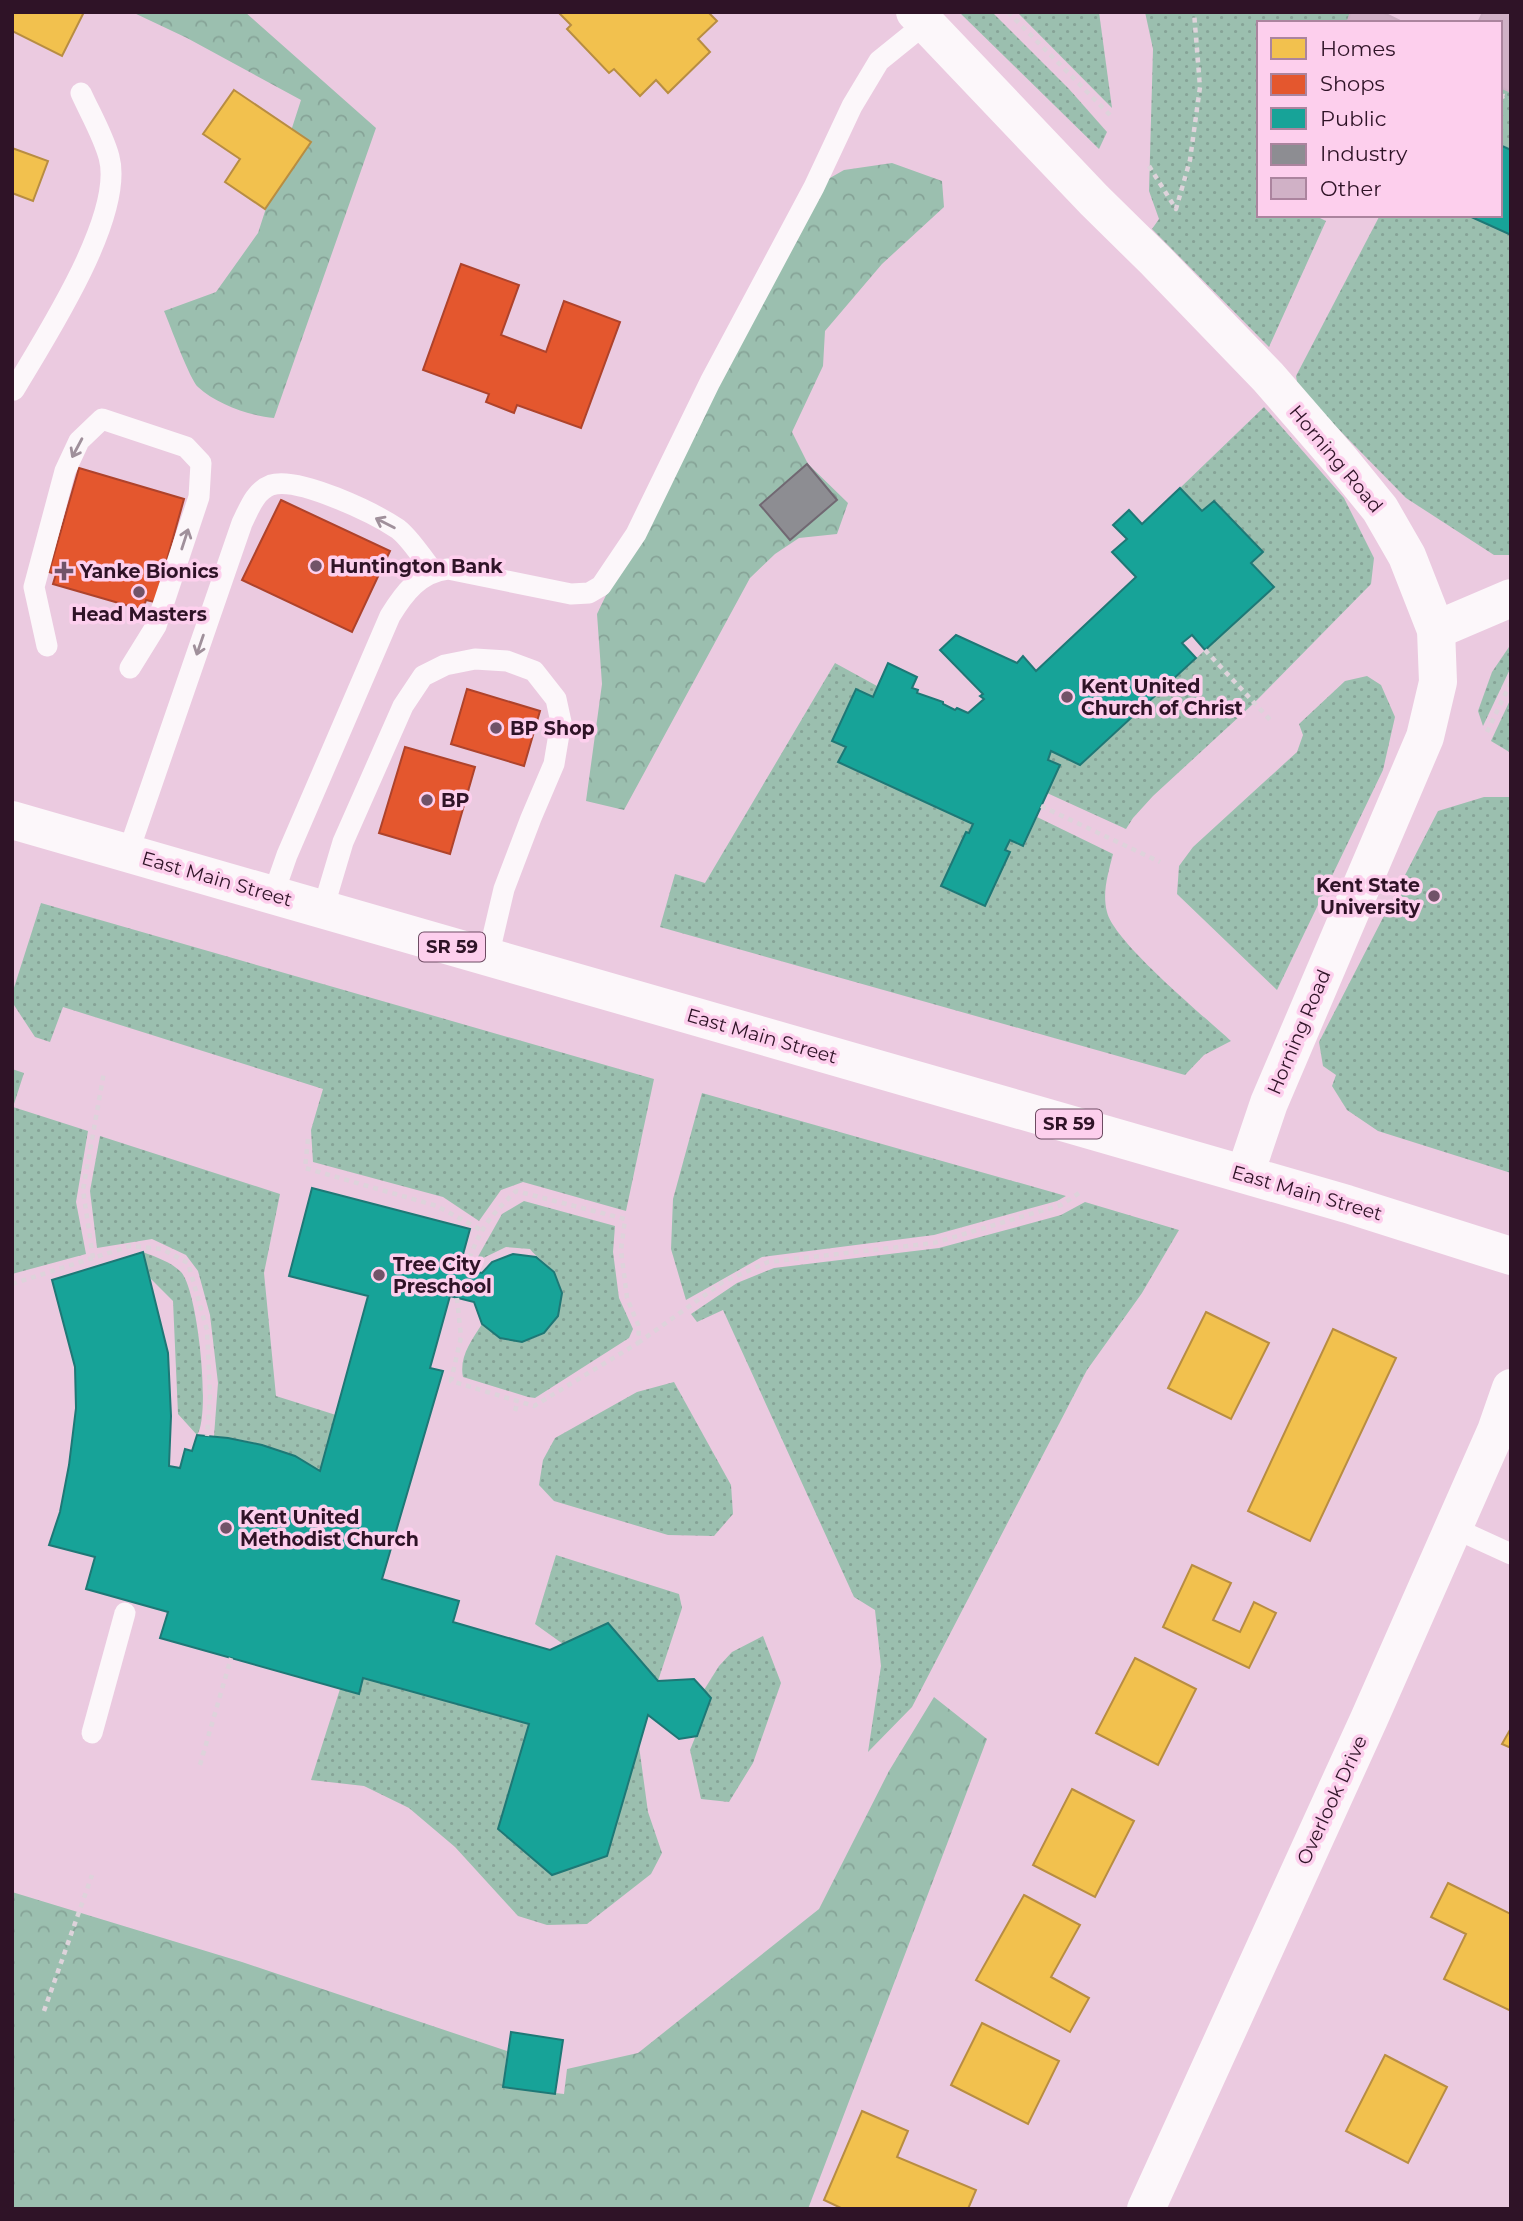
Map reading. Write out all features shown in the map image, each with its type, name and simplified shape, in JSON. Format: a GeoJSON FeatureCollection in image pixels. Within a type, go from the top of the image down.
{"type":"FeatureCollection","features":[{"type":"Feature","properties":{"kind":"street","name":"Horning Road"},"geometry":{"type":"LineString","coordinates":[[920,18],[1238,346],[1341,460],[1380,509],[1407,556],[1436,630],[1438,682],[1425,737],[1269,1103],[1245,1174]]}},
{"type":"Feature","properties":{"kind":"street"},"geometry":{"type":"LineString","coordinates":[[1436,630],[1511,598]]}},
{"type":"Feature","properties":{"kind":"street","name":"East Main Street"},"geometry":{"type":"LineString","coordinates":[[12,820],[1245,1174],[1511,1256]]}},
{"type":"Feature","properties":{"kind":"street","name":"Overlook Drive"},"geometry":{"type":"LineString","coordinates":[[1146,2209],[1454,1528],[1496,1431],[1511,1388]]}},
{"type":"Feature","properties":{"kind":"lane"},"geometry":{"type":"LineString","coordinates":[[273,895],[287,855],[390,616],[416,583],[433,571],[448,569],[571,594],[589,593],[601,586],[636,534],[710,382],[814,187],[852,106],[879,61],[920,18]]}},
{"type":"Feature","properties":{"kind":"lane"},"geometry":{"type":"LineString","coordinates":[[13,392],[71,294],[111,192],[109,158],[81,93]]}},
{"type":"Feature","properties":{"kind":"lane"},"geometry":{"type":"LineString","coordinates":[[47,646],[34,586],[65,471],[79,441],[102,419],[186,447],[201,463],[199,497],[156,626],[130,668]]}},
{"type":"Feature","properties":{"kind":"lane"},"geometry":{"type":"LineString","coordinates":[[128,853],[242,523],[253,500],[269,486],[285,483],[328,493],[399,530],[433,571]]}},
{"type":"Feature","properties":{"kind":"lane"},"geometry":{"type":"LineString","coordinates":[[323,909],[355,815],[403,706],[423,676],[445,665],[475,659],[507,661],[534,671],[556,699],[561,722],[554,764],[504,889],[488,957]]}},
{"type":"Feature","properties":{"kind":"lane"},"geometry":{"type":"LineString","coordinates":[[1454,1528],[1511,1554]]}},
{"type":"Feature","properties":{"kind":"lane"},"geometry":{"type":"LineString","coordinates":[[92,1733],[125,1613]]}},
{"type":"Feature","properties":{"kind":"path"},"geometry":{"type":"LineString","coordinates":[[1008,12],[1111,116]]}},
{"type":"Feature","properties":{"kind":"path"},"geometry":{"type":"LineString","coordinates":[[1149,166],[1176,209],[1190,160],[1200,87],[1194,12]]}},
{"type":"Feature","properties":{"kind":"path"},"geometry":{"type":"LineString","coordinates":[[1205,650],[1273,723]]}},
{"type":"Feature","properties":{"kind":"path"},"geometry":{"type":"LineString","coordinates":[[1487,732],[1511,682]]}},
{"type":"Feature","properties":{"kind":"path"},"geometry":{"type":"LineString","coordinates":[[1041,806],[1160,862]]}},
{"type":"Feature","properties":{"kind":"path"},"geometry":{"type":"LineString","coordinates":[[93,1258],[83,1190],[104,1072]]}},
{"type":"Feature","properties":{"kind":"path"},"geometry":{"type":"LineString","coordinates":[[308,1139],[306,1168],[437,1206],[481,1230]]}},
{"type":"Feature","properties":{"kind":"path"},"geometry":{"type":"LineString","coordinates":[[465,1270],[481,1230],[494,1212],[516,1191],[625,1219],[621,1250],[626,1298],[639,1327],[638,1343]]}},
{"type":"Feature","properties":{"kind":"path"},"geometry":{"type":"LineString","coordinates":[[457,1298],[461,1337],[451,1381],[534,1406],[638,1343],[723,1282],[768,1262],[934,1243],[1061,1205],[1082,1191]]}},
{"type":"Feature","properties":{"kind":"path"},"geometry":{"type":"LineString","coordinates":[[12,1284],[130,1246],[162,1249],[188,1263],[207,1330],[210,1395],[206,1436]]}},
{"type":"Feature","properties":{"kind":"path"},"geometry":{"type":"LineString","coordinates":[[515,1410],[518,1401]]}},
{"type":"Feature","properties":{"kind":"path"},"geometry":{"type":"LineString","coordinates":[[200,1765],[231,1658]]}},
{"type":"Feature","properties":{"kind":"path"},"geometry":{"type":"LineString","coordinates":[[44,2011],[92,1875]]}},
{"type":"Feature","properties":{"kind":"green space"},"geometry":{"type":"Polygon","coordinates":[[[132,12],[245,12],[376,128],[274,418],[234,408],[214,399],[198,387],[185,364],[164,311],[216,292],[258,233],[301,100],[187,38],[132,12]]]}},
{"type":"Feature","properties":{"kind":"green space"},"geometry":{"type":"Polygon","coordinates":[[[959,12],[992,12],[1069,89],[1107,132],[1099,149],[959,12]]]}},
{"type":"Feature","properties":{"kind":"green space"},"geometry":{"type":"Polygon","coordinates":[[[1017,12],[1099,12],[1112,108],[1017,12]]]}},
{"type":"Feature","properties":{"kind":"green space"},"geometry":{"type":"Polygon","coordinates":[[[1145,12],[1351,12],[1348,21],[1257,21],[1257,217],[1318,217],[1326,221],[1269,347],[1152,229],[1159,219],[1149,191],[1153,49],[1145,12]]]}},
{"type":"Feature","properties":{"kind":"green space"},"geometry":{"type":"Polygon","coordinates":[[[1502,88],[1511,92],[1511,149],[1502,145],[1502,88]]]}},
{"type":"Feature","properties":{"kind":"green space"},"geometry":{"type":"Polygon","coordinates":[[[892,163],[942,181],[944,207],[882,264],[825,331],[823,366],[792,432],[808,464],[848,503],[837,534],[799,538],[775,554],[750,578],[624,810],[586,801],[602,684],[597,614],[645,514],[814,187],[844,170],[892,163]]]}},
{"type":"Feature","properties":{"kind":"green space"},"geometry":{"type":"Polygon","coordinates":[[[1379,217],[1471,217],[1511,235],[1511,555],[1494,555],[1406,498],[1298,388],[1296,376],[1379,217]]]}},
{"type":"Feature","properties":{"kind":"green space"},"geometry":{"type":"Polygon","coordinates":[[[1264,407],[1344,498],[1374,558],[1371,584],[1254,703],[1153,796],[1126,829],[1047,793],[1060,765],[1048,760],[1051,751],[1081,765],[1273,587],[1251,563],[1262,552],[1214,501],[1202,511],[1180,488],[1264,407]]]}},
{"type":"Feature","properties":{"kind":"green space"},"geometry":{"type":"Polygon","coordinates":[[[1511,644],[1511,667],[1483,726],[1478,711],[1492,672],[1511,644]]]}},
{"type":"Feature","properties":{"kind":"green space"},"geometry":{"type":"Polygon","coordinates":[[[835,663],[877,686],[873,697],[855,690],[832,740],[846,747],[839,763],[973,824],[969,833],[966,832],[941,887],[985,906],[1009,852],[1005,850],[1010,840],[1024,846],[1037,817],[1113,854],[1105,897],[1107,912],[1113,925],[1142,960],[1231,1041],[1204,1055],[1185,1075],[660,927],[675,874],[705,883],[835,663]]]}},
{"type":"Feature","properties":{"kind":"green space"},"geometry":{"type":"Polygon","coordinates":[[[1367,676],[1381,685],[1395,717],[1383,770],[1277,990],[1177,894],[1179,866],[1193,847],[1297,752],[1303,735],[1299,724],[1345,681],[1367,676]]]}},
{"type":"Feature","properties":{"kind":"green space"},"geometry":{"type":"Polygon","coordinates":[[[1511,698],[1511,753],[1491,741],[1511,698]]]}},
{"type":"Feature","properties":{"kind":"green space","name":"Kent State University"},"geometry":{"type":"Polygon","coordinates":[[[1484,797],[1511,797],[1511,1173],[1378,1131],[1347,1110],[1332,1086],[1336,1075],[1323,1066],[1319,1042],[1438,811],[1484,797]]]}},
{"type":"Feature","properties":{"kind":"green space"},"geometry":{"type":"Polygon","coordinates":[[[41,903],[654,1079],[626,1211],[523,1182],[501,1190],[479,1221],[443,1197],[313,1162],[311,1130],[323,1089],[63,1007],[50,1042],[35,1037],[12,1002],[12,994],[41,903]]]}},
{"type":"Feature","properties":{"kind":"green space"},"geometry":{"type":"Polygon","coordinates":[[[12,1069],[24,1073],[13,1107],[88,1131],[76,1202],[86,1254],[12,1274],[12,1069]]]}},
{"type":"Feature","properties":{"kind":"green space"},"geometry":{"type":"Polygon","coordinates":[[[702,1093],[1066,1196],[1057,1201],[934,1235],[762,1257],[686,1300],[671,1249],[673,1199],[702,1093]]]}},
{"type":"Feature","properties":{"kind":"green space"},"geometry":{"type":"Polygon","coordinates":[[[100,1136],[280,1194],[264,1273],[276,1396],[336,1415],[320,1471],[269,1448],[214,1436],[218,1383],[210,1315],[198,1271],[186,1255],[152,1239],[97,1248],[90,1191],[100,1136]]]}},
{"type":"Feature","properties":{"kind":"green space"},"geometry":{"type":"Polygon","coordinates":[[[524,1201],[615,1226],[613,1252],[619,1298],[633,1329],[629,1338],[535,1398],[463,1377],[462,1370],[467,1349],[482,1324],[522,1342],[544,1333],[555,1321],[558,1313],[561,1296],[558,1280],[552,1270],[530,1249],[506,1247],[475,1262],[502,1214],[524,1201]]]}},
{"type":"Feature","properties":{"kind":"green space"},"geometry":{"type":"Polygon","coordinates":[[[1085,1202],[1179,1230],[1142,1293],[1087,1370],[912,1707],[868,1752],[881,1666],[875,1610],[854,1597],[723,1310],[697,1322],[691,1314],[737,1283],[774,1268],[939,1248],[1061,1215],[1085,1202]]]}},
{"type":"Feature","properties":{"kind":"green space"},"geometry":{"type":"Polygon","coordinates":[[[143,1252],[173,1265],[181,1272],[193,1302],[203,1380],[201,1423],[197,1435],[178,1414],[173,1301],[150,1278],[143,1252]]]}},
{"type":"Feature","properties":{"kind":"green space"},"geometry":{"type":"Polygon","coordinates":[[[674,1382],[731,1485],[733,1514],[714,1536],[668,1535],[554,1501],[539,1485],[543,1460],[555,1438],[637,1392],[674,1382]]]}},
{"type":"Feature","properties":{"kind":"green space"},"geometry":{"type":"Polygon","coordinates":[[[556,1555],[679,1594],[682,1608],[658,1681],[608,1623],[563,1644],[535,1624],[556,1555]]]}},
{"type":"Feature","properties":{"kind":"green space"},"geometry":{"type":"Polygon","coordinates":[[[763,1636],[781,1683],[753,1763],[729,1802],[701,1799],[690,1750],[711,1698],[704,1690],[719,1666],[732,1652],[763,1636]]]}},
{"type":"Feature","properties":{"kind":"green space"},"geometry":{"type":"Polygon","coordinates":[[[363,1678],[529,1724],[498,1829],[552,1875],[607,1856],[639,1746],[648,1812],[662,1853],[651,1874],[587,1924],[547,1925],[518,1916],[455,1847],[409,1808],[364,1786],[311,1780],[340,1689],[358,1694],[363,1678]]]}},
{"type":"Feature","properties":{"kind":"green space"},"geometry":{"type":"Polygon","coordinates":[[[934,1697],[987,1739],[808,2209],[12,2209],[12,1892],[242,1962],[507,2051],[503,2087],[564,2094],[567,2069],[638,2053],[819,1909],[889,1771],[934,1697]]]}},
{"type":"Feature","properties":{"kind":"building: Homes"},"geometry":{"type":"Polygon","coordinates":[[[12,12],[84,12],[62,56],[12,31],[12,12]]]}},
{"type":"Feature","properties":{"kind":"building: Homes"},"geometry":{"type":"Polygon","coordinates":[[[558,12],[708,12],[717,21],[698,39],[710,52],[668,93],[656,80],[640,96],[614,69],[609,73],[567,29],[571,25],[558,12]]]}},
{"type":"Feature","properties":{"kind":"building: Homes"},"geometry":{"type":"Polygon","coordinates":[[[234,90],[311,142],[265,209],[225,182],[240,159],[203,134],[234,90]]]}},
{"type":"Feature","properties":{"kind":"building: Homes"},"geometry":{"type":"Polygon","coordinates":[[[12,148],[48,161],[33,201],[12,193],[12,148]]]}},
{"type":"Feature","properties":{"kind":"building: Homes"},"geometry":{"type":"Polygon","coordinates":[[[1206,1312],[1269,1343],[1231,1419],[1168,1388],[1206,1312]]]}},
{"type":"Feature","properties":{"kind":"building: Homes"},"geometry":{"type":"Polygon","coordinates":[[[1333,1329],[1396,1358],[1310,1541],[1248,1511],[1333,1329]]]}},
{"type":"Feature","properties":{"kind":"building: Homes"},"geometry":{"type":"Polygon","coordinates":[[[1192,1565],[1231,1583],[1213,1620],[1240,1632],[1254,1602],[1276,1613],[1249,1668],[1163,1627],[1192,1565]]]}},
{"type":"Feature","properties":{"kind":"building: Homes"},"geometry":{"type":"Polygon","coordinates":[[[1135,1658],[1196,1689],[1158,1765],[1096,1733],[1135,1658]]]}},
{"type":"Feature","properties":{"kind":"building: Homes"},"geometry":{"type":"Polygon","coordinates":[[[1511,1728],[1511,1748],[1502,1744],[1511,1728]]]}},
{"type":"Feature","properties":{"kind":"building: Homes"},"geometry":{"type":"Polygon","coordinates":[[[1072,1789],[1134,1821],[1095,1897],[1033,1865],[1072,1789]]]}},
{"type":"Feature","properties":{"kind":"building: Homes"},"geometry":{"type":"Polygon","coordinates":[[[1448,1883],[1511,1914],[1511,2011],[1444,1979],[1466,1934],[1431,1917],[1448,1883]]]}},
{"type":"Feature","properties":{"kind":"building: Homes"},"geometry":{"type":"Polygon","coordinates":[[[1024,1895],[1080,1925],[1051,1977],[1089,1998],[1070,2032],[976,1980],[1024,1895]]]}},
{"type":"Feature","properties":{"kind":"building: Homes"},"geometry":{"type":"Polygon","coordinates":[[[982,2023],[1059,2061],[1028,2124],[951,2085],[982,2023]]]}},
{"type":"Feature","properties":{"kind":"building: Homes"},"geometry":{"type":"Polygon","coordinates":[[[1385,2055],[1447,2087],[1408,2163],[1346,2131],[1385,2055]]]}},
{"type":"Feature","properties":{"kind":"building: Homes"},"geometry":{"type":"Polygon","coordinates":[[[862,2111],[908,2131],[897,2157],[976,2190],[968,2209],[843,2209],[824,2200],[862,2111]]]}},
{"type":"Feature","properties":{"kind":"building: Shops"},"geometry":{"type":"Polygon","coordinates":[[[461,264],[519,285],[501,335],[546,352],[564,301],[620,322],[581,428],[517,405],[514,413],[486,402],[489,394],[423,370],[461,264]]]}},
{"type":"Feature","properties":{"kind":"building: Shops"},"geometry":{"type":"Polygon","coordinates":[[[79,468],[184,499],[155,602],[146,600],[143,610],[53,584],[56,574],[49,572],[79,468]]]}},
{"type":"Feature","properties":{"kind":"building: Shops","name":"Huntington Bank"},"geometry":{"type":"Polygon","coordinates":[[[281,500],[390,551],[352,632],[242,580],[281,500]]]}},
{"type":"Feature","properties":{"kind":"building: Shops","name":"BP Shop"},"geometry":{"type":"Polygon","coordinates":[[[467,689],[540,711],[524,766],[451,744],[467,689]]]}},
{"type":"Feature","properties":{"kind":"building: Shops","name":"BP"},"geometry":{"type":"Polygon","coordinates":[[[405,747],[475,767],[450,854],[379,833],[405,747]]]}},
{"type":"Feature","properties":{"kind":"building: Public"},"geometry":{"type":"Polygon","coordinates":[[[1502,146],[1511,150],[1511,235],[1471,217],[1502,217],[1502,146]]]}},
{"type":"Feature","properties":{"kind":"building: Public","name":"Kent United Church of Christ"},"geometry":{"type":"Polygon","coordinates":[[[1180,488],[1202,511],[1214,501],[1263,552],[1251,563],[1274,587],[1205,650],[1192,635],[1182,643],[1196,658],[1080,765],[1051,751],[1048,760],[1060,765],[1023,846],[1010,840],[1005,850],[1010,852],[985,906],[941,886],[966,832],[969,833],[973,824],[838,762],[846,747],[832,741],[856,689],[873,697],[888,663],[917,677],[912,688],[918,690],[917,693],[968,713],[984,699],[980,696],[983,694],[940,650],[956,635],[1017,663],[1023,656],[1036,671],[1136,577],[1112,552],[1127,539],[1113,525],[1129,510],[1142,524],[1180,488]]]}},
{"type":"Feature","properties":{"kind":"building: Public","name":"Kent United Methodist Church"},"geometry":{"type":"Polygon","coordinates":[[[312,1188],[470,1229],[459,1269],[482,1273],[492,1262],[513,1254],[536,1257],[554,1272],[562,1293],[558,1316],[544,1333],[522,1342],[500,1338],[482,1324],[474,1302],[450,1296],[430,1368],[443,1371],[382,1579],[459,1601],[453,1622],[550,1650],[608,1623],[658,1681],[694,1679],[711,1698],[697,1736],[679,1739],[648,1715],[607,1856],[552,1875],[498,1829],[529,1724],[363,1678],[359,1694],[160,1638],[168,1612],[86,1589],[95,1557],[49,1545],[60,1512],[76,1408],[75,1367],[52,1280],[143,1252],[168,1353],[171,1416],[169,1466],[180,1468],[185,1449],[192,1451],[197,1435],[262,1445],[295,1456],[320,1471],[368,1296],[289,1276],[312,1188]]]}},
{"type":"Feature","properties":{"kind":"building: Public"},"geometry":{"type":"Polygon","coordinates":[[[511,2032],[563,2040],[555,2094],[503,2087],[511,2032]]]}},
{"type":"Feature","properties":{"kind":"building: Industry"},"geometry":{"type":"Polygon","coordinates":[[[807,464],[837,500],[790,540],[760,505],[807,464]]]}},
{"type":"Feature","properties":{"kind":"building: Other"},"geometry":{"type":"Polygon","coordinates":[[[1351,12],[1382,12],[1400,21],[1348,21],[1351,12]]]}},
{"type":"Feature","properties":{"kind":"building: Other"},"geometry":{"type":"Polygon","coordinates":[[[1483,12],[1511,12],[1511,92],[1502,88],[1502,21],[1479,21],[1483,12]]]}},
{"type":"Feature","properties":{"kind":"place","name":"Huntington Bank"},"geometry":{"type":"Point","coordinates":[316,566]}},
{"type":"Feature","properties":{"kind":"place","name":"Yanke Bionics"},"geometry":{"type":"Point","coordinates":[64,571]}},
{"type":"Feature","properties":{"kind":"place","name":"Head Masters"},"geometry":{"type":"Point","coordinates":[139,592]}},
{"type":"Feature","properties":{"kind":"place","name":"Kent United Church of Christ"},"geometry":{"type":"Point","coordinates":[1067,697]}},
{"type":"Feature","properties":{"kind":"place","name":"BP Shop"},"geometry":{"type":"Point","coordinates":[496,728]}},
{"type":"Feature","properties":{"kind":"place","name":"BP"},"geometry":{"type":"Point","coordinates":[427,800]}},
{"type":"Feature","properties":{"kind":"place","name":"Kent State University"},"geometry":{"type":"Point","coordinates":[1434,896]}},
{"type":"Feature","properties":{"kind":"place","name":"Tree City Preschool"},"geometry":{"type":"Point","coordinates":[379,1275]}},
{"type":"Feature","properties":{"kind":"place","name":"Kent United Methodist Church"},"geometry":{"type":"Point","coordinates":[226,1528]}}]}
